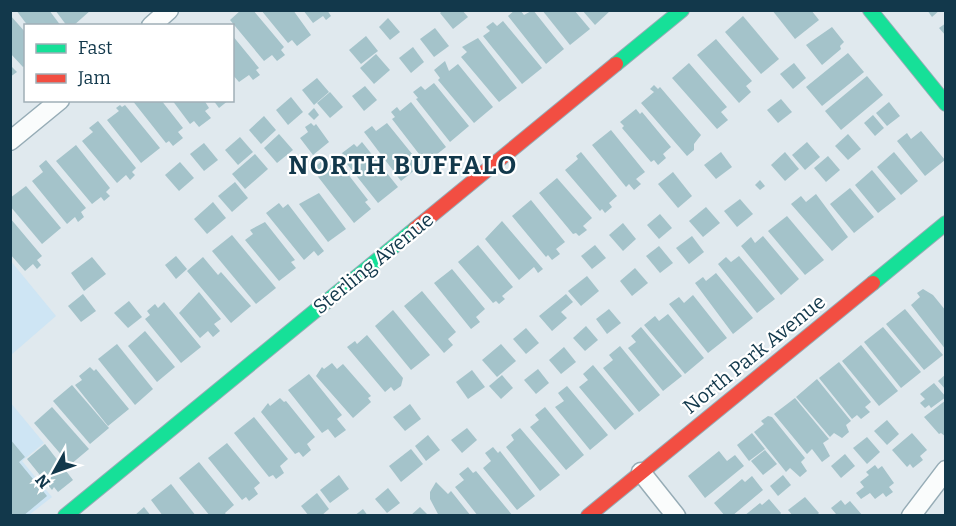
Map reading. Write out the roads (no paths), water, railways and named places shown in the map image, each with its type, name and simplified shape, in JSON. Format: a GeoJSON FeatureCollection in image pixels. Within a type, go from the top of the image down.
{"type":"FeatureCollection","features":[{"type":"Feature","properties":{"kind":"street"},"geometry":{"type":"LineString","coordinates":[[153,24],[169,10]]}},
{"type":"Feature","properties":{"kind":"street","name":"Sterling Avenue"},"geometry":{"type":"LineString","coordinates":[[65,516],[682,10]]}},
{"type":"Feature","properties":{"kind":"street"},"geometry":{"type":"LineString","coordinates":[[870,10],[945,104]]}},
{"type":"Feature","properties":{"kind":"street"},"geometry":{"type":"LineString","coordinates":[[10,141],[58,102]]}},
{"type":"Feature","properties":{"kind":"street","name":"North Park Avenue"},"geometry":{"type":"LineString","coordinates":[[588,516],[945,223]]}},
{"type":"Feature","properties":{"kind":"street"},"geometry":{"type":"LineString","coordinates":[[911,516],[945,470]]}},
{"type":"Feature","properties":{"kind":"street"},"geometry":{"type":"LineString","coordinates":[[641,472],[676,516]]}},
{"type":"Feature","properties":{"kind":"district","name":"NORTH BUFFALO"},"geometry":{"type":"Point","coordinates":[403,165]}}]}
